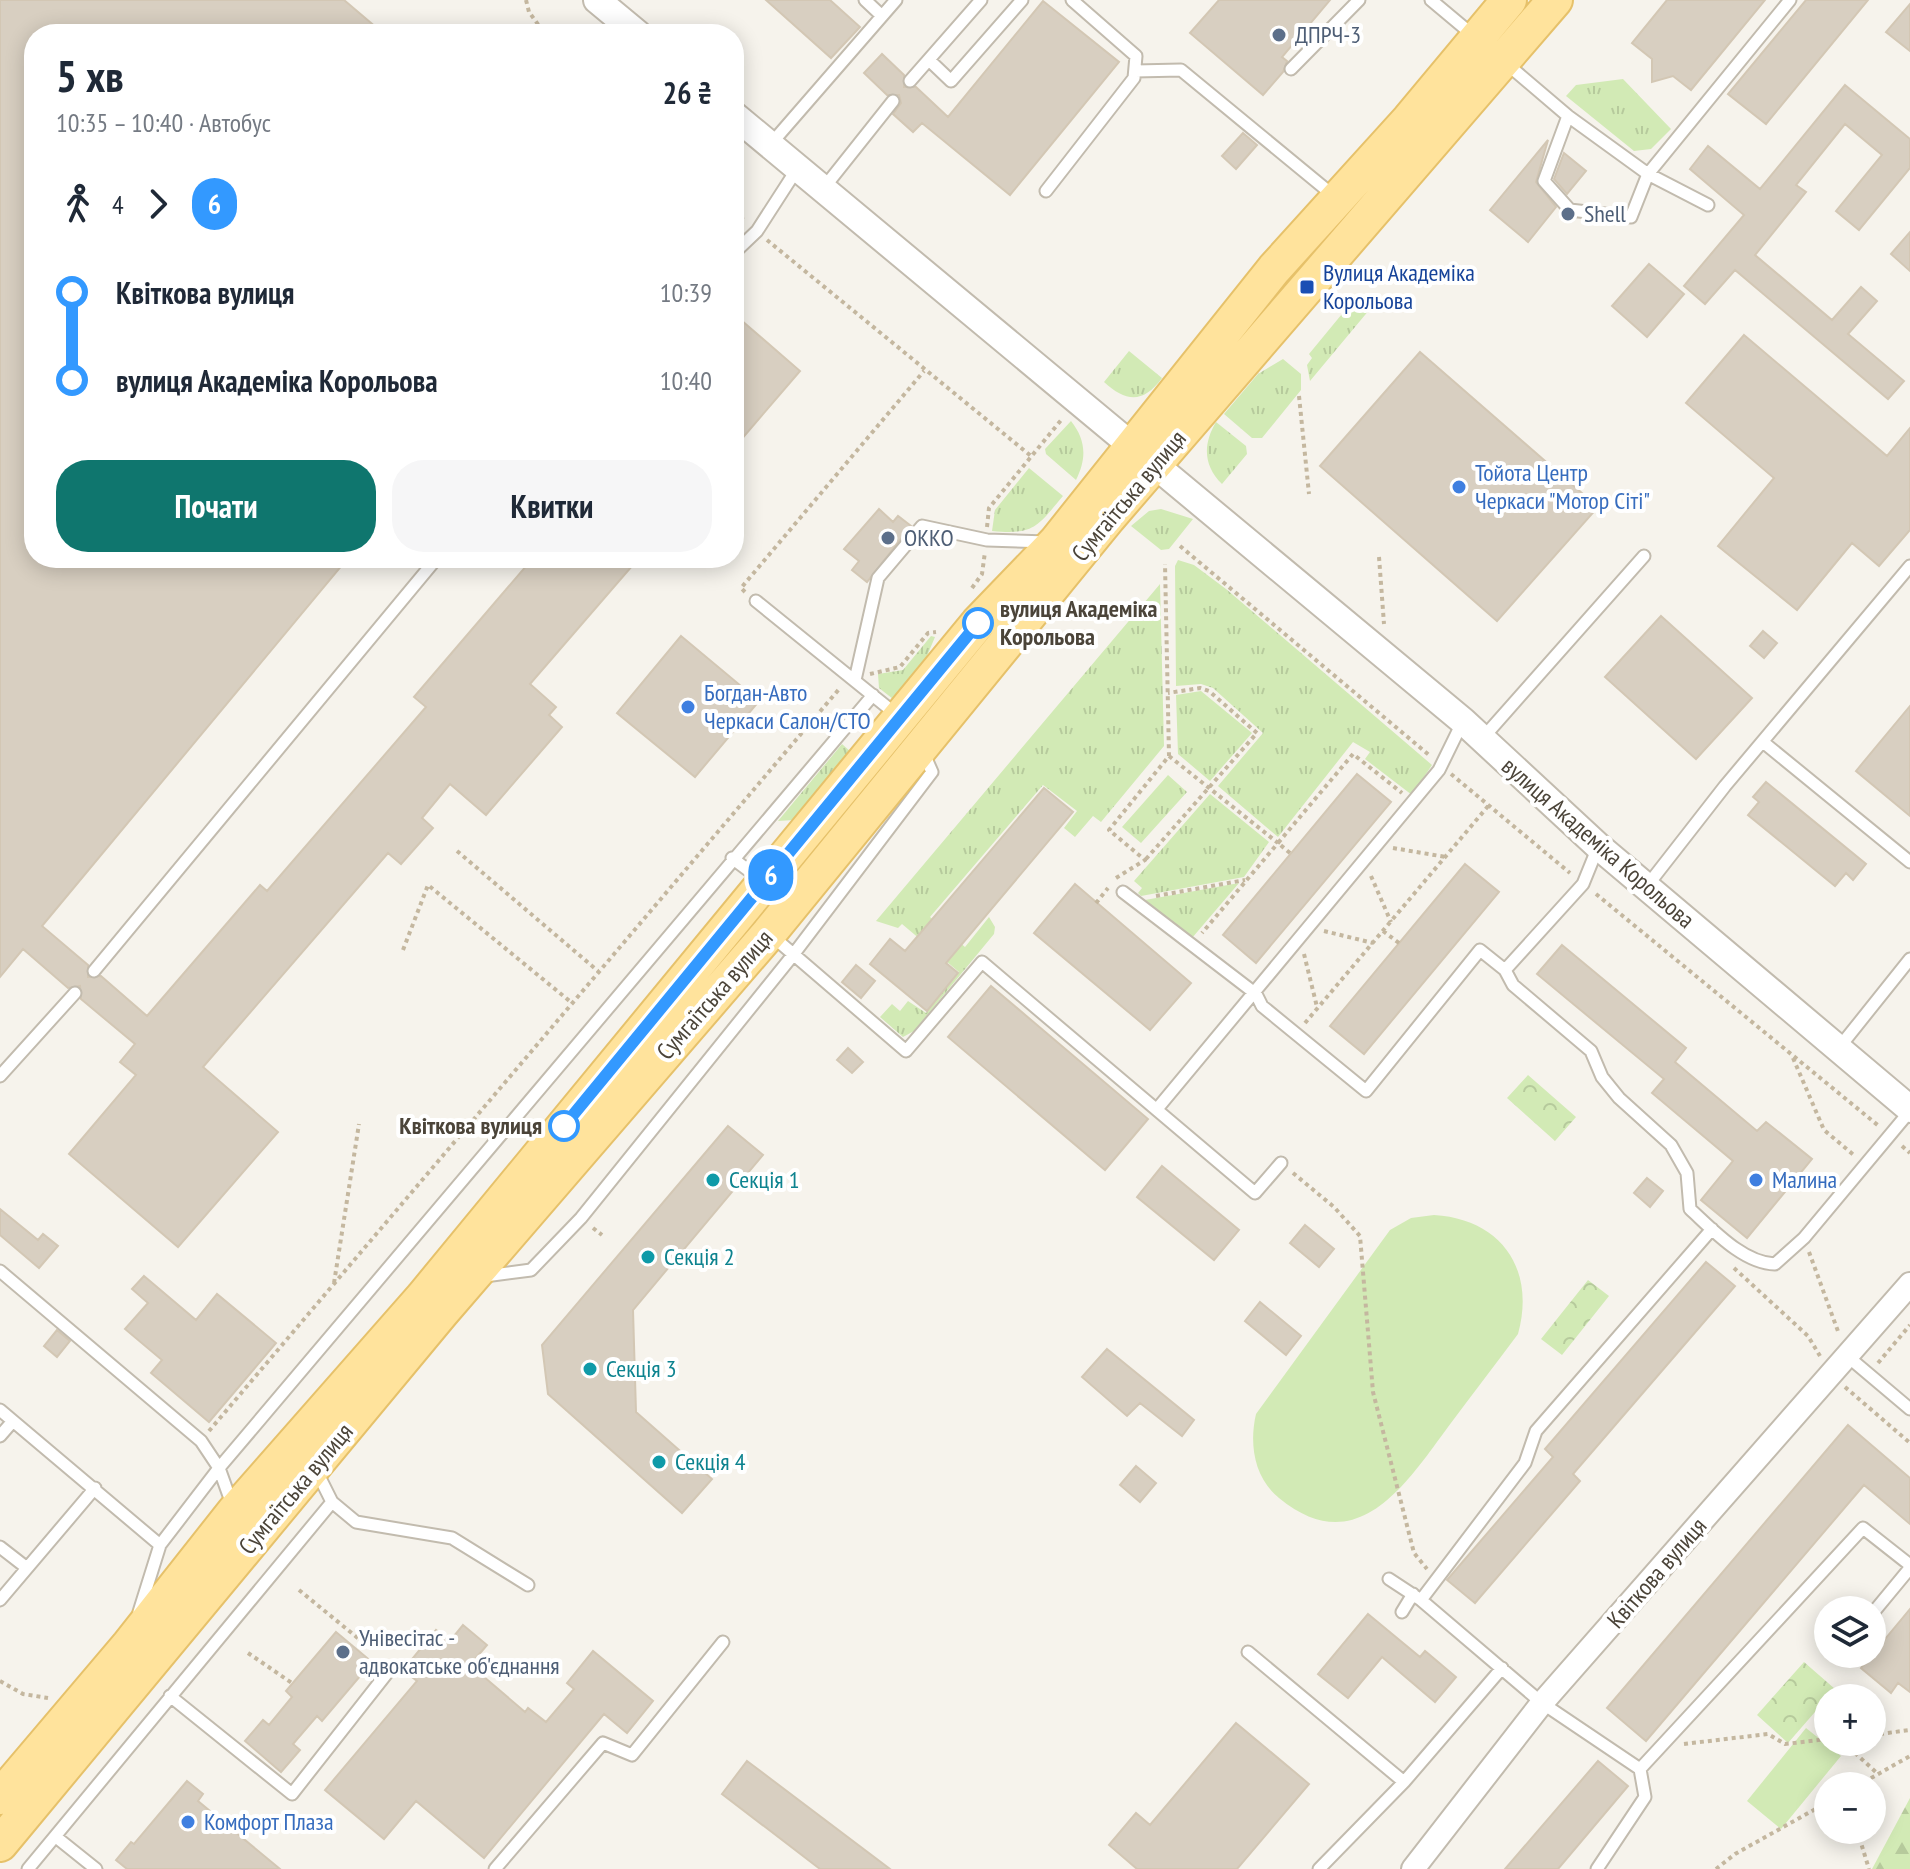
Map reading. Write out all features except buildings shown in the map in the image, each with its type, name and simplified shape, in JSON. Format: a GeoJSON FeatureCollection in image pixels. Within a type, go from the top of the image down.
{"type":"FeatureCollection","features":[{"type":"Feature","properties":{"kind":"main road","name":"Сумгаїтська вулиця"},"geometry":{"type":"LineString","coordinates":[[0,1797],[129,1645],[234,1512],[470,1278],[781,944],[1143,456],[1274,269],[1509,0]]}},
{"type":"Feature","properties":{"kind":"main road","name":"Сумгаїтська вулиця"},"geometry":{"type":"LineString","coordinates":[[0,1844],[315,1467],[382,1365],[765,882],[978,623],[1143,456],[1555,0]]}},
{"type":"Feature","properties":{"kind":"street"},"geometry":{"type":"LineString","coordinates":[[597,0],[626,24]]}},
{"type":"Feature","properties":{"kind":"street","name":"вулиця Академіка Корольова"},"geometry":{"type":"LineString","coordinates":[[744,123],[1387,658],[1472,730],[1598,846],[1910,1110]]}},
{"type":"Feature","properties":{"kind":"street","name":"Квіткова вулиця"},"geometry":{"type":"LineString","coordinates":[[1413,1869],[1542,1703],[1910,1284]]}},
{"type":"Feature","properties":{"kind":"lane"},"geometry":{"type":"LineString","coordinates":[[865,0],[882,16]]}},
{"type":"Feature","properties":{"kind":"lane"},"geometry":{"type":"LineString","coordinates":[[770,145],[896,0]]}},
{"type":"Feature","properties":{"kind":"lane"},"geometry":{"type":"LineString","coordinates":[[910,81],[981,0]]}},
{"type":"Feature","properties":{"kind":"lane"},"geometry":{"type":"LineString","coordinates":[[929,60],[951,81],[1022,0]]}},
{"type":"Feature","properties":{"kind":"lane"},"geometry":{"type":"LineString","coordinates":[[1046,191],[1134,78],[1135,71],[1136,56],[1072,0]]}},
{"type":"Feature","properties":{"kind":"lane"},"geometry":{"type":"LineString","coordinates":[[1291,69],[1359,0]]}},
{"type":"Feature","properties":{"kind":"lane"},"geometry":{"type":"LineString","coordinates":[[1431,0],[1477,39]]}},
{"type":"Feature","properties":{"kind":"lane"},"geometry":{"type":"LineString","coordinates":[[1568,116],[1544,181],[1570,210],[1631,217],[1648,174],[1790,0]]}},
{"type":"Feature","properties":{"kind":"lane"},"geometry":{"type":"LineString","coordinates":[[1503,61],[1568,116],[1648,174],[1708,205]]}},
{"type":"Feature","properties":{"kind":"lane"},"geometry":{"type":"LineString","coordinates":[[1135,71],[1181,70],[1337,199]]}},
{"type":"Feature","properties":{"kind":"lane"},"geometry":{"type":"LineString","coordinates":[[823,190],[893,101]]}},
{"type":"Feature","properties":{"kind":"lane"},"geometry":{"type":"LineString","coordinates":[[744,243],[757,231],[797,169]]}},
{"type":"Feature","properties":{"kind":"lane"},"geometry":{"type":"LineString","coordinates":[[855,680],[878,578],[922,526],[987,540],[1056,542]]}},
{"type":"Feature","properties":{"kind":"lane"},"geometry":{"type":"LineString","coordinates":[[1157,1109],[1301,940],[1441,765],[1644,556]]}},
{"type":"Feature","properties":{"kind":"lane"},"geometry":{"type":"LineString","coordinates":[[1646,887],[1910,566]]}},
{"type":"Feature","properties":{"kind":"lane"},"geometry":{"type":"LineString","coordinates":[[94,971],[429,568]]}},
{"type":"Feature","properties":{"kind":"lane"},"geometry":{"type":"LineString","coordinates":[[756,601],[901,718]]}},
{"type":"Feature","properties":{"kind":"lane"},"geometry":{"type":"LineString","coordinates":[[129,1645],[160,1545],[219,1468],[873,695]]}},
{"type":"Feature","properties":{"kind":"lane"},"geometry":{"type":"LineString","coordinates":[[1763,742],[1910,862]]}},
{"type":"Feature","properties":{"kind":"lane"},"geometry":{"type":"LineString","coordinates":[[1505,970],[1583,884],[1598,846]]}},
{"type":"Feature","properties":{"kind":"lane"},"geometry":{"type":"LineString","coordinates":[[732,858],[765,882]]}},
{"type":"Feature","properties":{"kind":"lane"},"geometry":{"type":"LineString","coordinates":[[1123,892],[1256,994],[1262,1006],[1366,1091],[1480,950],[1505,970],[1513,985],[1591,1051],[1602,1077],[1619,1098],[1671,1145],[1687,1173],[1690,1209],[1753,1260],[1775,1264],[1804,1238],[1910,1110]]}},
{"type":"Feature","properties":{"kind":"lane"},"geometry":{"type":"LineString","coordinates":[[781,944],[906,1051],[982,962],[1255,1193],[1281,1163]]}},
{"type":"Feature","properties":{"kind":"lane"},"geometry":{"type":"LineString","coordinates":[[1838,1049],[1910,959]]}},
{"type":"Feature","properties":{"kind":"lane"},"geometry":{"type":"LineString","coordinates":[[0,1076],[75,993]]}},
{"type":"Feature","properties":{"kind":"lane"},"geometry":{"type":"LineString","coordinates":[[1402,1612],[1437,1580],[1525,1463],[1536,1431],[1712,1229]]}},
{"type":"Feature","properties":{"kind":"lane"},"geometry":{"type":"LineString","coordinates":[[0,1271],[201,1441],[219,1468],[234,1512]]}},
{"type":"Feature","properties":{"kind":"lane"},"geometry":{"type":"LineString","coordinates":[[1846,1355],[1910,1409]]}},
{"type":"Feature","properties":{"kind":"lane"},"geometry":{"type":"LineString","coordinates":[[0,1410],[160,1545]]}},
{"type":"Feature","properties":{"kind":"lane"},"geometry":{"type":"LineString","coordinates":[[0,1436],[13,1421]]}},
{"type":"Feature","properties":{"kind":"lane"},"geometry":{"type":"LineString","coordinates":[[315,1467],[332,1502],[356,1522],[452,1538],[528,1585]]}},
{"type":"Feature","properties":{"kind":"lane"},"geometry":{"type":"LineString","coordinates":[[0,1600],[95,1488]]}},
{"type":"Feature","properties":{"kind":"lane"},"geometry":{"type":"LineString","coordinates":[[28,1869],[332,1502]]}},
{"type":"Feature","properties":{"kind":"lane"},"geometry":{"type":"LineString","coordinates":[[1640,1769],[1863,1528],[1910,1566],[1886,1596]]}},
{"type":"Feature","properties":{"kind":"lane"},"geometry":{"type":"LineString","coordinates":[[0,1547],[27,1568]]}},
{"type":"Feature","properties":{"kind":"lane"},"geometry":{"type":"LineString","coordinates":[[1389,1579],[1417,1597],[1542,1703],[1640,1769],[1645,1797],[1597,1869]]}},
{"type":"Feature","properties":{"kind":"lane"},"geometry":{"type":"LineString","coordinates":[[495,1869],[603,1743],[632,1755],[723,1642]]}},
{"type":"Feature","properties":{"kind":"lane"},"geometry":{"type":"LineString","coordinates":[[1248,1652],[1404,1782]]}},
{"type":"Feature","properties":{"kind":"lane"},"geometry":{"type":"LineString","coordinates":[[170,1696],[292,1794],[391,1668]]}},
{"type":"Feature","properties":{"kind":"lane"},"geometry":{"type":"LineString","coordinates":[[1319,1869],[1404,1782],[1502,1668]]}},
{"type":"Feature","properties":{"kind":"lane"},"geometry":{"type":"LineString","coordinates":[[56,1837],[96,1869]]}},
{"type":"Feature","properties":{"kind":"path"},"geometry":{"type":"LineString","coordinates":[[526,0],[529,12],[538,24]]}},
{"type":"Feature","properties":{"kind":"path"},"geometry":{"type":"LineString","coordinates":[[744,220],[1031,456]]}},
{"type":"Feature","properties":{"kind":"path"},"geometry":{"type":"LineString","coordinates":[[756,601],[741,588],[924,371]]}},
{"type":"Feature","properties":{"kind":"path"},"geometry":{"type":"LineString","coordinates":[[1299,396],[1309,494]]}},
{"type":"Feature","properties":{"kind":"path"},"geometry":{"type":"LineString","coordinates":[[964,598],[982,574],[989,508],[1067,414]]}},
{"type":"Feature","properties":{"kind":"path"},"geometry":{"type":"LineString","coordinates":[[1180,546],[1910,1153]]}},
{"type":"Feature","properties":{"kind":"path"},"geometry":{"type":"LineString","coordinates":[[1379,557],[1387,658]]}},
{"type":"Feature","properties":{"kind":"path"},"geometry":{"type":"LineString","coordinates":[[1145,860],[1109,830],[1169,756],[1165,564]]}},
{"type":"Feature","properties":{"kind":"path"},"geometry":{"type":"LineString","coordinates":[[201,1441],[836,690],[855,680],[900,667],[928,633],[935,632],[945,621]]}},
{"type":"Feature","properties":{"kind":"path"},"geometry":{"type":"LineString","coordinates":[[1096,903],[1118,875],[1145,860],[1257,733],[1209,691],[1200,688],[1168,693]]}},
{"type":"Feature","properties":{"kind":"path"},"geometry":{"type":"LineString","coordinates":[[1192,945],[1353,754],[1413,802]]}},
{"type":"Feature","properties":{"kind":"path"},"geometry":{"type":"LineString","coordinates":[[1169,756],[1290,853]]}},
{"type":"Feature","properties":{"kind":"path"},"geometry":{"type":"LineString","coordinates":[[1296,1034],[1489,805]]}},
{"type":"Feature","properties":{"kind":"path"},"geometry":{"type":"LineString","coordinates":[[1377,846],[1446,857]]}},
{"type":"Feature","properties":{"kind":"path"},"geometry":{"type":"LineString","coordinates":[[457,851],[598,971]]}},
{"type":"Feature","properties":{"kind":"path"},"geometry":{"type":"LineString","coordinates":[[1365,861],[1391,922]]}},
{"type":"Feature","properties":{"kind":"path"},"geometry":{"type":"LineString","coordinates":[[1134,900],[1247,879]]}},
{"type":"Feature","properties":{"kind":"path"},"geometry":{"type":"LineString","coordinates":[[403,950],[428,885],[572,1003]]}},
{"type":"Feature","properties":{"kind":"path"},"geometry":{"type":"LineString","coordinates":[[1310,928],[1373,943]]}},
{"type":"Feature","properties":{"kind":"path"},"geometry":{"type":"LineString","coordinates":[[1383,931],[1399,943]]}},
{"type":"Feature","properties":{"kind":"path"},"geometry":{"type":"LineString","coordinates":[[1301,940],[1317,1009]]}},
{"type":"Feature","properties":{"kind":"path"},"geometry":{"type":"LineString","coordinates":[[1792,1055],[1824,1130],[1865,1164]]}},
{"type":"Feature","properties":{"kind":"path"},"geometry":{"type":"LineString","coordinates":[[334,1284],[359,1124]]}},
{"type":"Feature","properties":{"kind":"path"},"geometry":{"type":"LineString","coordinates":[[1281,1163],[1334,1207],[1360,1236],[1373,1392],[1414,1553],[1437,1580]]}},
{"type":"Feature","properties":{"kind":"path"},"geometry":{"type":"LineString","coordinates":[[1804,1238],[1846,1355]]}},
{"type":"Feature","properties":{"kind":"path"},"geometry":{"type":"LineString","coordinates":[[1738,1248],[1727,1262],[1808,1336],[1831,1375],[1910,1443]]}},
{"type":"Feature","properties":{"kind":"path"},"geometry":{"type":"LineString","coordinates":[[1875,1367],[1910,1325]]}},
{"type":"Feature","properties":{"kind":"path"},"geometry":{"type":"LineString","coordinates":[[299,1590],[370,1648]]}},
{"type":"Feature","properties":{"kind":"path"},"geometry":{"type":"LineString","coordinates":[[248,1653],[292,1683]]}},
{"type":"Feature","properties":{"kind":"path"},"geometry":{"type":"LineString","coordinates":[[0,1681],[23,1694],[47,1700],[54,1692]]}},
{"type":"Feature","properties":{"kind":"path"},"geometry":{"type":"LineString","coordinates":[[1886,1733],[1910,1730]]}},
{"type":"Feature","properties":{"kind":"path"},"geometry":{"type":"LineString","coordinates":[[1662,1747],[1768,1734],[1785,1744],[1814,1741]]}},
{"type":"Feature","properties":{"kind":"path"},"geometry":{"type":"LineString","coordinates":[[1858,1756],[1876,1772]]}},
{"type":"Feature","properties":{"kind":"path"},"geometry":{"type":"LineString","coordinates":[[1882,1772],[1910,1756]]}},
{"type":"Feature","properties":{"kind":"path"},"geometry":{"type":"LineString","coordinates":[[1716,1869],[1735,1854],[1814,1810]]}},
{"type":"Feature","properties":{"kind":"path"},"geometry":{"type":"LineString","coordinates":[[1861,1844],[1869,1869]]}},
{"type":"Feature","properties":{"kind":"green space"},"geometry":{"type":"Polygon","coordinates":[[[1623,79],[1671,129],[1651,149],[1634,151],[1566,96],[1576,85],[1623,79]]]}},
{"type":"Feature","properties":{"kind":"green space"},"geometry":{"type":"Polygon","coordinates":[[[1351,303],[1375,303],[1310,381],[1307,365],[1312,358],[1309,354],[1351,303]]]}},
{"type":"Feature","properties":{"kind":"green space"},"geometry":{"type":"Polygon","coordinates":[[[1129,351],[1162,378],[1141,396],[1127,396],[1104,382],[1129,351]]]}},
{"type":"Feature","properties":{"kind":"green space"},"geometry":{"type":"Polygon","coordinates":[[[1283,359],[1301,374],[1301,390],[1262,438],[1252,438],[1224,414],[1258,374],[1283,359]]]}},
{"type":"Feature","properties":{"kind":"green space"},"geometry":{"type":"Polygon","coordinates":[[[1071,421],[1080,435],[1083,449],[1076,480],[1046,454],[1045,449],[1071,421]]]}},
{"type":"Feature","properties":{"kind":"green space"},"geometry":{"type":"Polygon","coordinates":[[[1216,422],[1246,446],[1247,454],[1222,484],[1211,469],[1207,454],[1209,438],[1216,422]]]}},
{"type":"Feature","properties":{"kind":"green space"},"geometry":{"type":"Polygon","coordinates":[[[1029,468],[1063,496],[1034,527],[1017,532],[992,531],[995,510],[1029,468]]]}},
{"type":"Feature","properties":{"kind":"green space"},"geometry":{"type":"Polygon","coordinates":[[[1161,509],[1193,519],[1169,549],[1161,550],[1131,526],[1149,511],[1161,509]]]}},
{"type":"Feature","properties":{"kind":"green space"},"geometry":{"type":"Polygon","coordinates":[[[1178,560],[1194,565],[1226,589],[1432,765],[1412,795],[1365,759],[1370,752],[1353,742],[1278,837],[1218,786],[1263,733],[1213,688],[1201,684],[1176,686],[1175,566],[1178,560]]]}},
{"type":"Feature","properties":{"kind":"green space"},"geometry":{"type":"Polygon","coordinates":[[[1160,584],[1164,746],[1101,822],[1093,816],[1075,837],[1064,828],[1077,811],[1043,785],[930,917],[965,947],[989,917],[995,927],[994,934],[914,1031],[903,1037],[880,1017],[892,1004],[900,1011],[908,1001],[926,1013],[959,972],[902,924],[898,928],[876,921],[1160,584]]]}},
{"type":"Feature","properties":{"kind":"green space"},"geometry":{"type":"Polygon","coordinates":[[[931,636],[935,637],[924,663],[893,699],[879,688],[878,674],[903,670],[931,636]]]}},
{"type":"Feature","properties":{"kind":"green space"},"geometry":{"type":"Polygon","coordinates":[[[1201,691],[1252,733],[1210,781],[1178,754],[1176,695],[1201,691]]]}},
{"type":"Feature","properties":{"kind":"green space"},"geometry":{"type":"Polygon","coordinates":[[[842,744],[851,752],[794,820],[778,821],[842,744]]]}},
{"type":"Feature","properties":{"kind":"green space"},"geometry":{"type":"Polygon","coordinates":[[[1168,775],[1187,792],[1141,843],[1122,827],[1168,775]]]}},
{"type":"Feature","properties":{"kind":"green space"},"geometry":{"type":"Polygon","coordinates":[[[1210,794],[1269,842],[1244,877],[1141,896],[1138,893],[1142,888],[1134,881],[1210,794]]]}},
{"type":"Feature","properties":{"kind":"green space"},"geometry":{"type":"Polygon","coordinates":[[[1239,883],[1192,938],[1145,900],[1239,883]]]}},
{"type":"Feature","properties":{"kind":"green space"},"geometry":{"type":"Polygon","coordinates":[[[1528,1075],[1576,1117],[1555,1141],[1507,1098],[1528,1075]]]}},
{"type":"Feature","properties":{"kind":"green space"},"geometry":{"type":"Polygon","coordinates":[[[1434,1215],[1478,1226],[1495,1237],[1508,1252],[1517,1269],[1522,1289],[1518,1334],[1397,1491],[1377,1508],[1356,1519],[1332,1522],[1307,1516],[1279,1498],[1259,1471],[1253,1437],[1256,1414],[1390,1230],[1411,1218],[1434,1215]]]}},
{"type":"Feature","properties":{"kind":"green space"},"geometry":{"type":"Polygon","coordinates":[[[1588,1280],[1609,1296],[1562,1355],[1541,1339],[1588,1280]]]}},
{"type":"Feature","properties":{"kind":"green space"},"geometry":{"type":"Polygon","coordinates":[[[1804,1662],[1829,1684],[1814,1684],[1814,1713],[1788,1743],[1757,1715],[1804,1662]]]}},
{"type":"Feature","properties":{"kind":"green space"},"geometry":{"type":"Polygon","coordinates":[[[1806,1728],[1814,1734],[1814,1756],[1841,1756],[1828,1772],[1814,1772],[1814,1789],[1781,1829],[1747,1801],[1806,1728]]]}},
{"type":"Feature","properties":{"kind":"green space"},"geometry":{"type":"Polygon","coordinates":[[[1910,1798],[1910,1869],[1872,1869],[1910,1798]]]}},
{"type":"Feature","properties":{"kind":"bus line","name":"6"},"geometry":{"type":"LineString","coordinates":[[564,1126],[978,623]]}},
{"type":"Feature","properties":{"kind":"place","name":"ДПРЧ-3"},"geometry":{"type":"Point","coordinates":[1279,35]}},
{"type":"Feature","properties":{"kind":"place","name":"Shell"},"geometry":{"type":"Point","coordinates":[1568,214]}},
{"type":"Feature","properties":{"kind":"place","name":"Вулиця Академіка Корольова"},"geometry":{"type":"Point","coordinates":[1307,287]}},
{"type":"Feature","properties":{"kind":"place","name":"Тойота Центр Черкаси \"Мотор Сіті\""},"geometry":{"type":"Point","coordinates":[1459,487]}},
{"type":"Feature","properties":{"kind":"place","name":"ОККО"},"geometry":{"type":"Point","coordinates":[888,538]}},
{"type":"Feature","properties":{"kind":"place","name":"вулиця Академіка Корольова"},"geometry":{"type":"Point","coordinates":[978,623]}},
{"type":"Feature","properties":{"kind":"place","name":"Богдан-Авто Черкаси Салон/СТО"},"geometry":{"type":"Point","coordinates":[688,707]}},
{"type":"Feature","properties":{"kind":"place","name":"Квіткова вулиця"},"geometry":{"type":"Point","coordinates":[564,1126]}},
{"type":"Feature","properties":{"kind":"place","name":"Секція 1"},"geometry":{"type":"Point","coordinates":[713,1180]}},
{"type":"Feature","properties":{"kind":"place","name":"Малина"},"geometry":{"type":"Point","coordinates":[1756,1180]}},
{"type":"Feature","properties":{"kind":"place","name":"Секція 2"},"geometry":{"type":"Point","coordinates":[648,1257]}},
{"type":"Feature","properties":{"kind":"place","name":"Секція 3"},"geometry":{"type":"Point","coordinates":[590,1369]}},
{"type":"Feature","properties":{"kind":"place","name":"Секція 4"},"geometry":{"type":"Point","coordinates":[659,1462]}},
{"type":"Feature","properties":{"kind":"place","name":"Унівесітас - адвокатське об'єднання"},"geometry":{"type":"Point","coordinates":[343,1652]}},
{"type":"Feature","properties":{"kind":"place","name":"Комфорт Плаза"},"geometry":{"type":"Point","coordinates":[188,1822]}}]}
